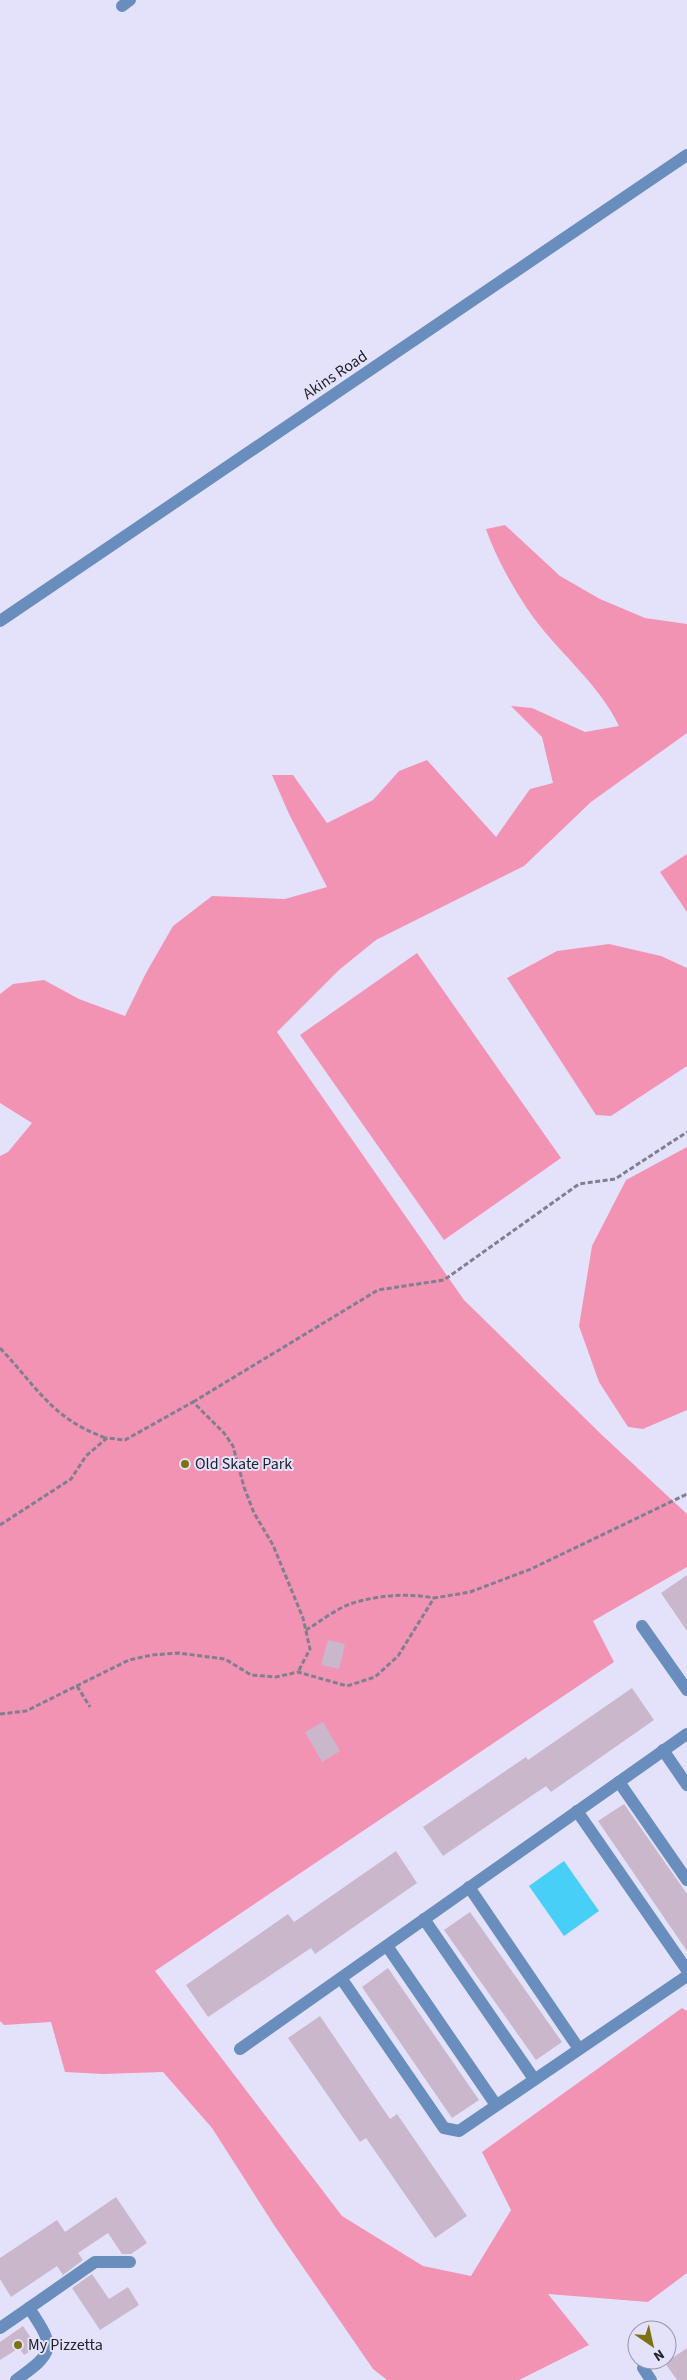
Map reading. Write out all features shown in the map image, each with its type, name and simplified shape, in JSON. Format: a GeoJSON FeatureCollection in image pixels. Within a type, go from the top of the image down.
{"type":"FeatureCollection","features":[{"type":"Feature","properties":{"kind":"street","name":"Akins Road"},"geometry":{"type":"LineString","coordinates":[[0,621],[687,156]]}},
{"type":"Feature","properties":{"kind":"street"},"geometry":{"type":"LineString","coordinates":[[642,1626],[687,1690]]}},
{"type":"Feature","properties":{"kind":"street"},"geometry":{"type":"LineString","coordinates":[[240,2049],[687,1734]]}},
{"type":"Feature","properties":{"kind":"street"},"geometry":{"type":"LineString","coordinates":[[663,1750],[687,1784]]}},
{"type":"Feature","properties":{"kind":"street"},"geometry":{"type":"LineString","coordinates":[[619,1782],[687,1880]]}},
{"type":"Feature","properties":{"kind":"street"},"geometry":{"type":"LineString","coordinates":[[577,1812],[687,1970]]}},
{"type":"Feature","properties":{"kind":"street"},"geometry":{"type":"LineString","coordinates":[[469,1887],[579,2049]]}},
{"type":"Feature","properties":{"kind":"street"},"geometry":{"type":"LineString","coordinates":[[424,1919],[534,2079]]}},
{"type":"Feature","properties":{"kind":"street"},"geometry":{"type":"LineString","coordinates":[[387,1946],[496,2105]]}},
{"type":"Feature","properties":{"kind":"street"},"geometry":{"type":"LineString","coordinates":[[341,1978],[444,2128],[459,2131],[687,1976]]}},
{"type":"Feature","properties":{"kind":"street"},"geometry":{"type":"LineString","coordinates":[[0,2328],[95,2262],[130,2262]]}},
{"type":"Feature","properties":{"kind":"street"},"geometry":{"type":"LineString","coordinates":[[16,2380],[39,2364],[48,2349],[48,2338],[29,2308]]}},
{"type":"Feature","properties":{"kind":"path"},"geometry":{"type":"LineString","coordinates":[[0,1348],[30,1384],[60,1414],[85,1431],[107,1438],[126,1440],[194,1402],[378,1290],[444,1280],[579,1184],[615,1179],[687,1132]]}},
{"type":"Feature","properties":{"kind":"path"},"geometry":{"type":"LineString","coordinates":[[194,1402],[224,1432],[233,1446],[251,1505],[273,1545],[303,1618],[310,1649],[298,1672]]}},
{"type":"Feature","properties":{"kind":"path"},"geometry":{"type":"LineString","coordinates":[[0,1525],[71,1479],[86,1456],[107,1438]]}},
{"type":"Feature","properties":{"kind":"path"},"geometry":{"type":"LineString","coordinates":[[306,1630],[352,1604],[398,1595],[414,1594],[434,1598],[470,1592],[531,1569],[687,1494]]}},
{"type":"Feature","properties":{"kind":"path"},"geometry":{"type":"LineString","coordinates":[[0,1714],[26,1711],[129,1660],[152,1655],[178,1653],[225,1659],[250,1675],[276,1677],[298,1672],[347,1686],[375,1677],[398,1656],[434,1598]]}},
{"type":"Feature","properties":{"kind":"path"},"geometry":{"type":"LineString","coordinates":[[78,1686],[90,1707]]}},
{"type":"Feature","properties":{"kind":"shaded area"},"geometry":{"type":"Polygon","coordinates":[[[505,525],[560,576],[600,599],[645,618],[687,624],[687,733],[591,802],[524,866],[376,940],[339,970],[277,1032],[464,1300],[603,1436],[687,1514],[687,1567],[593,1621],[614,1662],[155,1971],[342,2216],[423,2266],[471,2276],[511,2210],[482,2152],[682,2008],[687,2011],[687,2273],[648,2302],[548,2294],[589,2345],[519,2380],[387,2380],[373,2369],[274,2225],[212,2128],[163,2072],[103,2074],[65,2072],[51,2022],[4,2025],[0,2021],[0,1156],[8,1152],[32,1123],[0,1103],[0,994],[13,984],[44,980],[79,999],[125,1016],[146,973],[173,926],[212,896],[285,899],[327,887],[289,814],[272,775],[293,775],[327,823],[373,800],[399,771],[427,760],[496,837],[530,789],[553,783],[542,737],[511,706],[532,708],[585,732],[619,726],[604,700],[527,609],[511,582],[486,529],[505,525]]]}},
{"type":"Feature","properties":{"kind":"shaded area"},"geometry":{"type":"Polygon","coordinates":[[[687,854],[687,912],[660,872],[687,854]]]}},
{"type":"Feature","properties":{"kind":"shaded area"},"geometry":{"type":"Polygon","coordinates":[[[609,944],[661,956],[687,968],[687,1066],[611,1116],[596,1115],[507,978],[557,951],[609,944]]]}},
{"type":"Feature","properties":{"kind":"shaded area"},"geometry":{"type":"Polygon","coordinates":[[[417,953],[561,1158],[444,1240],[300,1035],[417,953]]]}},
{"type":"Feature","properties":{"kind":"shaded area"},"geometry":{"type":"Polygon","coordinates":[[[687,1147],[687,1410],[643,1429],[628,1427],[599,1382],[579,1326],[592,1246],[626,1180],[687,1147]]]}},
{"type":"Feature","properties":{"kind":"water"},"geometry":{"type":"Polygon","coordinates":[[[564,1861],[599,1911],[564,1936],[529,1886],[564,1861]]]}},
{"type":"Feature","properties":{"kind":"building"},"geometry":{"type":"Polygon","coordinates":[[[687,1575],[687,1631],[661,1593],[687,1575]]]}},
{"type":"Feature","properties":{"kind":"building"},"geometry":{"type":"Polygon","coordinates":[[[328,1640],[345,1644],[339,1669],[321,1665],[328,1640]]]}},
{"type":"Feature","properties":{"kind":"building"},"geometry":{"type":"Polygon","coordinates":[[[632,1688],[654,1720],[551,1792],[546,1786],[443,1856],[423,1827],[526,1757],[528,1760],[632,1688]]]}},
{"type":"Feature","properties":{"kind":"building"},"geometry":{"type":"Polygon","coordinates":[[[323,1722],[340,1751],[322,1762],[305,1732],[323,1722]]]}},
{"type":"Feature","properties":{"kind":"building"},"geometry":{"type":"Polygon","coordinates":[[[624,1804],[687,1894],[687,1951],[598,1821],[624,1804]]]}},
{"type":"Feature","properties":{"kind":"building"},"geometry":{"type":"Polygon","coordinates":[[[396,1851],[417,1883],[315,1954],[311,1948],[208,2017],[186,1985],[288,1914],[294,1922],[396,1851]]]}},
{"type":"Feature","properties":{"kind":"building"},"geometry":{"type":"Polygon","coordinates":[[[470,1912],[562,2042],[536,2060],[444,1930],[470,1912]]]}},
{"type":"Feature","properties":{"kind":"building"},"geometry":{"type":"Polygon","coordinates":[[[388,1968],[479,2100],[452,2118],[362,1987],[388,1968]]]}},
{"type":"Feature","properties":{"kind":"building"},"geometry":{"type":"Polygon","coordinates":[[[320,2016],[390,2119],[397,2114],[467,2216],[435,2238],[366,2138],[360,2142],[288,2038],[320,2016]]]}},
{"type":"Feature","properties":{"kind":"building"},"geometry":{"type":"Polygon","coordinates":[[[116,2197],[147,2243],[131,2254],[122,2254],[108,2233],[78,2253],[83,2260],[63,2275],[57,2266],[11,2297],[0,2279],[0,2258],[57,2220],[65,2232],[116,2197]]]}},
{"type":"Feature","properties":{"kind":"building"},"geometry":{"type":"Polygon","coordinates":[[[92,2274],[109,2299],[128,2287],[139,2305],[100,2330],[72,2288],[92,2274]]]}},
{"type":"Feature","properties":{"kind":"building","name":"My Pizzetta"},"geometry":{"type":"Polygon","coordinates":[[[23,2326],[37,2347],[24,2355],[19,2348],[0,2360],[0,2342],[23,2326]]]}},
{"type":"Feature","properties":{"kind":"building"},"geometry":{"type":"Polygon","coordinates":[[[687,2348],[687,2380],[677,2380],[670,2370],[677,2370],[677,2355],[687,2348]]]}},
{"type":"Feature","properties":{"kind":"place","name":"Old Skate Park"},"geometry":{"type":"Point","coordinates":[185,1464]}},
{"type":"Feature","properties":{"kind":"place","name":"My Pizzetta"},"geometry":{"type":"Point","coordinates":[18,2345]}}]}
